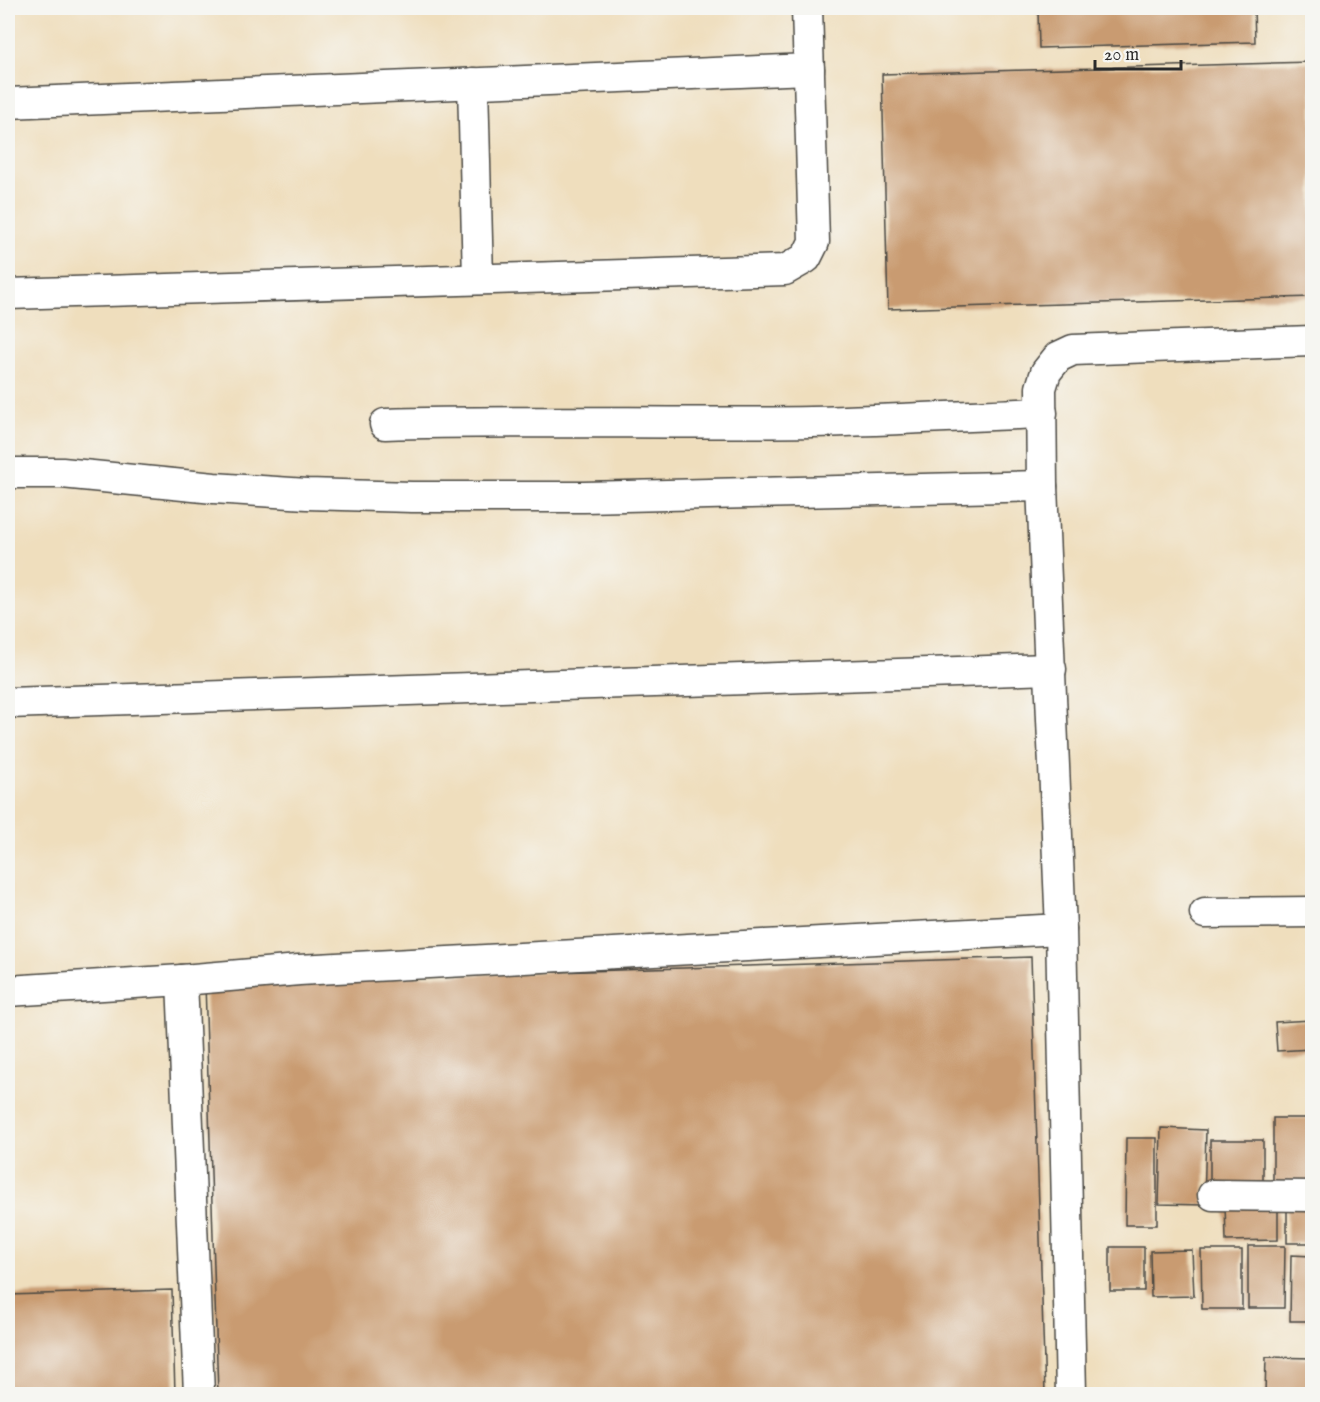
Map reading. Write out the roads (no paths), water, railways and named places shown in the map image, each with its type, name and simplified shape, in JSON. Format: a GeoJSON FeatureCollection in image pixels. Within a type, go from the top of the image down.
{"type":"FeatureCollection","features":[{"type":"Feature","properties":{"kind":"street"},"geometry":{"type":"LineString","coordinates":[[8,294],[785,270],[806,258],[814,242],[807,8]]}},
{"type":"Feature","properties":{"kind":"street"},"geometry":{"type":"LineString","coordinates":[[8,103],[808,69]]}},
{"type":"Feature","properties":{"kind":"street"},"geometry":{"type":"LineString","coordinates":[[473,83],[478,279]]}},
{"type":"Feature","properties":{"kind":"street"},"geometry":{"type":"LineString","coordinates":[[1071,1395],[1061,929],[1042,486],[1041,388],[1046,372],[1058,357],[1073,350],[1312,341]]}},
{"type":"Feature","properties":{"kind":"street"},"geometry":{"type":"LineString","coordinates":[[385,424],[812,422],[1042,413]]}},
{"type":"Feature","properties":{"kind":"street"},"geometry":{"type":"LineString","coordinates":[[8,473],[62,473],[214,488],[307,494],[412,497],[584,497],[1042,486]]}},
{"type":"Feature","properties":{"kind":"street"},"geometry":{"type":"LineString","coordinates":[[8,703],[1051,669]]}},
{"type":"Feature","properties":{"kind":"street"},"geometry":{"type":"LineString","coordinates":[[1204,913],[1312,912]]}},
{"type":"Feature","properties":{"kind":"street"},"geometry":{"type":"LineString","coordinates":[[8,992],[299,970],[1061,929]]}},
{"type":"Feature","properties":{"kind":"street"},"geometry":{"type":"LineString","coordinates":[[182,980],[199,1395]]}},
{"type":"Feature","properties":{"kind":"street"},"geometry":{"type":"LineString","coordinates":[[1213,1196],[1312,1196]]}}]}
